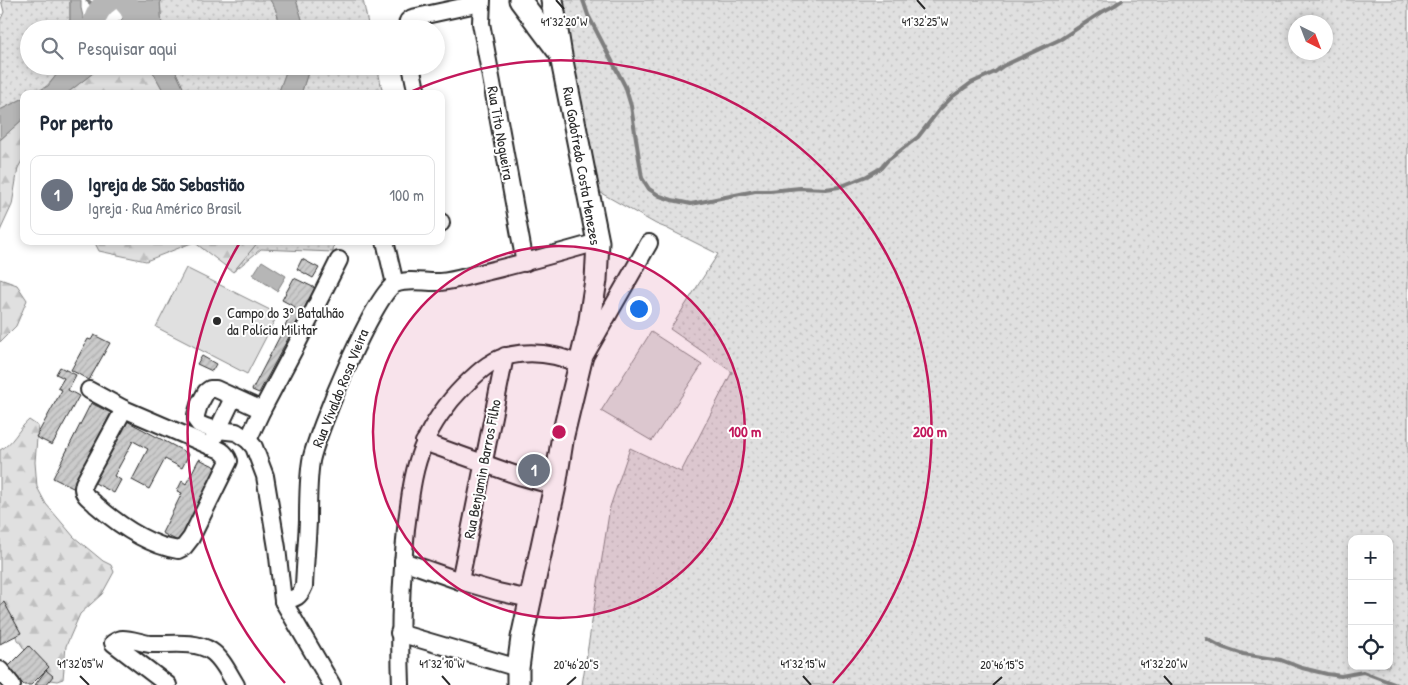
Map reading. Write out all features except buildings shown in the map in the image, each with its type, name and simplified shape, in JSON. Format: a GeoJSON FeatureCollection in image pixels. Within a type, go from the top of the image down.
{"type":"FeatureCollection","features":[{"type":"Feature","properties":{"kind":"main road"},"geometry":{"type":"LineString","coordinates":[[520,0],[561,56]]}},
{"type":"Feature","properties":{"kind":"main road","name":"Rua Godofredo Costa Menezes"},"geometry":{"type":"LineString","coordinates":[[518,676],[522,638],[563,435],[589,326],[596,280],[598,242],[561,56],[552,0]]}},
{"type":"Feature","properties":{"kind":"street"},"geometry":{"type":"LineString","coordinates":[[413,20],[416,17],[481,1]]}},
{"type":"Feature","properties":{"kind":"street","name":"Rua Tito Nogueira"},"geometry":{"type":"LineString","coordinates":[[481,1],[482,32],[525,263]]}},
{"type":"Feature","properties":{"kind":"street"},"geometry":{"type":"LineString","coordinates":[[413,75],[416,90]]}},
{"type":"Feature","properties":{"kind":"street"},"geometry":{"type":"LineString","coordinates":[[386,245],[395,284],[440,282],[525,263],[598,242]]}},
{"type":"Feature","properties":{"kind":"street"},"geometry":{"type":"LineString","coordinates":[[401,685],[399,633],[403,562],[410,493],[416,465],[424,442],[452,398],[489,364],[505,356],[530,353],[554,356],[580,364],[649,244]]}},
{"type":"Feature","properties":{"kind":"street"},"geometry":{"type":"LineString","coordinates":[[248,440],[339,260]]}},
{"type":"Feature","properties":{"kind":"street","name":"Rua Vivaldo Rosa Vieira"},"geometry":{"type":"LineString","coordinates":[[283,600],[296,598],[301,594],[304,586],[308,524],[308,484],[319,436],[363,331],[387,290],[395,284]]}},
{"type":"Feature","properties":{"kind":"street","name":"Rua Benjamin Barros Filho"},"geometry":{"type":"LineString","coordinates":[[460,581],[505,356]]}},
{"type":"Feature","properties":{"kind":"street"},"geometry":{"type":"LineString","coordinates":[[262,410],[216,389],[210,389],[206,392],[199,405],[196,420],[206,427],[236,432],[248,440],[254,447],[265,476],[277,548],[283,600],[332,685]]}},
{"type":"Feature","properties":{"kind":"street"},"geometry":{"type":"LineString","coordinates":[[89,390],[124,409],[223,451],[227,455],[228,460],[191,538],[184,547],[178,550],[153,542],[130,530],[86,495],[83,488],[84,482],[124,409]]}},
{"type":"Feature","properties":{"kind":"street"},"geometry":{"type":"LineString","coordinates":[[210,446],[233,398]]}},
{"type":"Feature","properties":{"kind":"street"},"geometry":{"type":"LineString","coordinates":[[424,442],[519,476],[554,486]]}},
{"type":"Feature","properties":{"kind":"street"},"geometry":{"type":"LineString","coordinates":[[403,562],[460,581],[530,599]]}},
{"type":"Feature","properties":{"kind":"street"},"geometry":{"type":"LineString","coordinates":[[399,633],[518,676]]}},
{"type":"Feature","properties":{"kind":"street"},"geometry":{"type":"LineString","coordinates":[[168,685],[113,643],[123,639],[150,644],[202,646],[218,656],[236,685]]}},
{"type":"Feature","properties":{"kind":"street"},"geometry":{"type":"LineString","coordinates":[[0,670],[12,685]]}},
{"type":"Feature","properties":{"kind":"green space"},"geometry":{"type":"Polygon","coordinates":[[[1,0],[70,0],[70,20],[20,20],[20,75],[56,75],[47,86],[40,90],[20,90],[20,100],[0,110],[0,21],[4,12],[1,0]]]}},
{"type":"Feature","properties":{"kind":"green space"},"geometry":{"type":"Polygon","coordinates":[[[160,0],[270,0],[279,20],[161,20],[160,0]]]}},
{"type":"Feature","properties":{"kind":"green space"},"geometry":{"type":"Polygon","coordinates":[[[296,0],[363,0],[367,20],[302,20],[296,0]]]}},
{"type":"Feature","properties":{"kind":"green space"},"geometry":{"type":"Polygon","coordinates":[[[560,0],[1408,0],[1408,685],[582,685],[610,507],[630,448],[681,472],[732,372],[670,329],[718,254],[656,224],[601,193],[584,151],[560,0]]]}},
{"type":"Feature","properties":{"kind":"green space"},"geometry":{"type":"Polygon","coordinates":[[[90,75],[155,75],[163,90],[71,90],[90,75]]]}},
{"type":"Feature","properties":{"kind":"green space"},"geometry":{"type":"Polygon","coordinates":[[[177,75],[285,75],[279,90],[184,90],[177,75]]]}},
{"type":"Feature","properties":{"kind":"green space"},"geometry":{"type":"Polygon","coordinates":[[[307,75],[379,75],[382,90],[302,90],[307,75]]]}},
{"type":"Feature","properties":{"kind":"green space"},"geometry":{"type":"Polygon","coordinates":[[[20,122],[20,164],[12,205],[0,231],[0,140],[20,122]]]}},
{"type":"Feature","properties":{"kind":"green space"},"geometry":{"type":"Polygon","coordinates":[[[96,245],[186,245],[146,261],[99,251],[96,245]]]}},
{"type":"Feature","properties":{"kind":"green space"},"geometry":{"type":"Polygon","coordinates":[[[198,245],[256,245],[233,272],[198,245]]]}},
{"type":"Feature","properties":{"kind":"green space"},"geometry":{"type":"Polygon","coordinates":[[[256,245],[334,245],[333,252],[261,249],[233,272],[256,245]]]}},
{"type":"Feature","properties":{"kind":"green space","name":"Campo do 3º Batalhão da Polícia Militar"},"geometry":{"type":"Polygon","coordinates":[[[186,268],[278,314],[247,374],[156,327],[186,268]]]}},
{"type":"Feature","properties":{"kind":"green space"},"geometry":{"type":"Polygon","coordinates":[[[0,279],[17,285],[27,300],[16,326],[0,342],[0,279]]]}},
{"type":"Feature","properties":{"kind":"green space"},"geometry":{"type":"Polygon","coordinates":[[[651,332],[702,365],[652,441],[601,411],[651,332]]]}},
{"type":"Feature","properties":{"kind":"green space"},"geometry":{"type":"Polygon","coordinates":[[[29,420],[38,426],[35,462],[37,487],[46,504],[74,537],[103,561],[111,565],[114,572],[102,594],[80,614],[66,646],[63,679],[57,681],[50,680],[32,661],[15,635],[0,618],[0,450],[8,444],[29,420]]]}},
{"type":"Feature","properties":{"kind":"shaded area"},"geometry":{"type":"Polygon","coordinates":[[[70,0],[81,0],[84,20],[70,20],[70,0]]]}},
{"type":"Feature","properties":{"kind":"shaded area"},"geometry":{"type":"Polygon","coordinates":[[[130,0],[160,0],[161,20],[121,20],[130,0]]]}},
{"type":"Feature","properties":{"kind":"shaded area"},"geometry":{"type":"Polygon","coordinates":[[[270,0],[296,0],[302,20],[279,20],[270,0]]]}},
{"type":"Feature","properties":{"kind":"shaded area"},"geometry":{"type":"Polygon","coordinates":[[[56,75],[90,75],[71,90],[40,90],[48,86],[56,75]]]}},
{"type":"Feature","properties":{"kind":"shaded area"},"geometry":{"type":"Polygon","coordinates":[[[155,75],[177,75],[184,90],[163,90],[155,75]]]}},
{"type":"Feature","properties":{"kind":"shaded area"},"geometry":{"type":"Polygon","coordinates":[[[285,75],[307,75],[302,90],[279,90],[285,75]]]}},
{"type":"Feature","properties":{"kind":"shaded area"},"geometry":{"type":"Polygon","coordinates":[[[20,100],[20,122],[0,140],[0,110],[20,100]]]}},
{"type":"Feature","properties":{"kind":"shaded area"},"geometry":{"type":"Polygon","coordinates":[[[262,261],[286,276],[277,291],[253,275],[262,261]]]}},
{"type":"Feature","properties":{"kind":"waterway"},"geometry":{"type":"LineString","coordinates":[[87,0],[99,10]]}},
{"type":"Feature","properties":{"kind":"waterway"},"geometry":{"type":"LineString","coordinates":[[95,20],[103,5],[110,0]]}},
{"type":"Feature","properties":{"kind":"waterway"},"geometry":{"type":"LineString","coordinates":[[123,0],[130,8],[136,20]]}},
{"type":"Feature","properties":{"kind":"waterway"},"geometry":{"type":"LineString","coordinates":[[583,0],[588,15],[625,86],[631,106],[642,178],[649,189],[660,196],[691,204],[755,191],[839,187],[867,176],[881,168],[887,161],[918,137],[939,110],[952,97],[971,83],[1061,39],[1122,0]]}},
{"type":"Feature","properties":{"kind":"waterway"},"geometry":{"type":"LineString","coordinates":[[1207,639],[1222,647],[1243,654],[1281,660],[1302,668],[1327,674],[1341,676],[1363,672],[1397,685]]}},
{"type":"Feature","properties":{"kind":"place","name":"Campo do 3º Batalhão da Polícia Militar"},"geometry":{"type":"Point","coordinates":[217,321]}},
{"type":"Feature","properties":{"kind":"place","name":"Igreja de São Sebastião"},"geometry":{"type":"Point","coordinates":[534,470]}}]}
